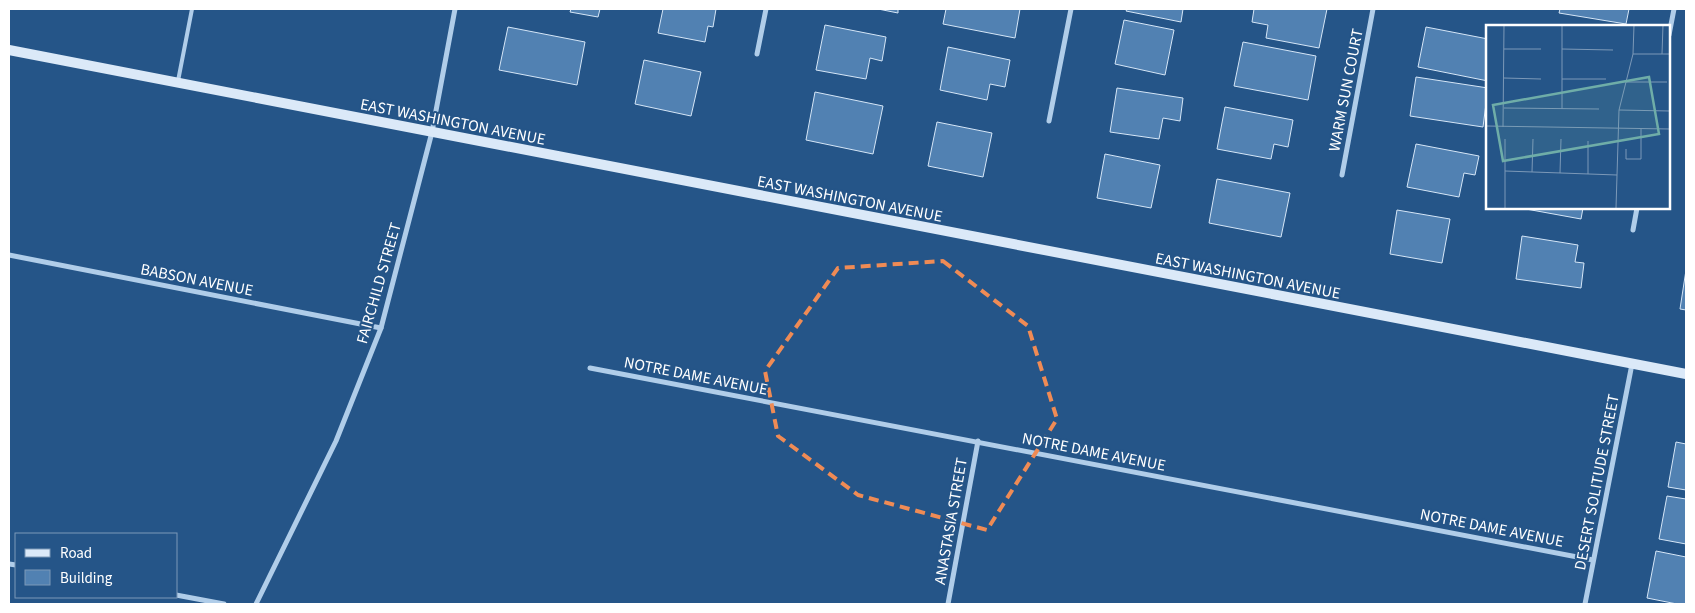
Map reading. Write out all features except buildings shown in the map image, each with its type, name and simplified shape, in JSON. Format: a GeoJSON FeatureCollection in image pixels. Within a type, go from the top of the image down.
{"type":"FeatureCollection","features":[{"type":"Feature","properties":{"kind":"main road","name":"EAST WASHINGTON AVENUE"},"geometry":{"type":"LineString","coordinates":[[9,50],[1686,374]]}},
{"type":"Feature","properties":{"kind":"street","name":"FAIRCHILD STREET"},"geometry":{"type":"LineString","coordinates":[[256,604],[336,441],[381,328],[432,132],[455,9]]}},
{"type":"Feature","properties":{"kind":"street"},"geometry":{"type":"LineString","coordinates":[[757,54],[766,9]]}},
{"type":"Feature","properties":{"kind":"street"},"geometry":{"type":"LineString","coordinates":[[1050,121],[1071,9]]}},
{"type":"Feature","properties":{"kind":"street","name":"WARM SUN COURT"},"geometry":{"type":"LineString","coordinates":[[1342,175],[1373,9]]}},
{"type":"Feature","properties":{"kind":"street"},"geometry":{"type":"LineString","coordinates":[[1670,30],[1674,9]]}},
{"type":"Feature","properties":{"kind":"street"},"geometry":{"type":"LineString","coordinates":[[1633,230],[1637,209]]}},
{"type":"Feature","properties":{"kind":"street","name":"BABSON AVENUE"},"geometry":{"type":"LineString","coordinates":[[9,255],[381,328]]}},
{"type":"Feature","properties":{"kind":"street","name":"DESERT SOLITUDE STREET"},"geometry":{"type":"LineString","coordinates":[[1585,604],[1632,364]]}},
{"type":"Feature","properties":{"kind":"street","name":"NOTRE DAME AVENUE"},"geometry":{"type":"LineString","coordinates":[[590,368],[1593,560]]}},
{"type":"Feature","properties":{"kind":"street","name":"ANASTASIA STREET"},"geometry":{"type":"LineString","coordinates":[[948,604],[978,441]]}},
{"type":"Feature","properties":{"kind":"street"},"geometry":{"type":"LineString","coordinates":[[178,595],[224,604]]}},
{"type":"Feature","properties":{"kind":"lane"},"geometry":{"type":"LineString","coordinates":[[178,83],[192,9]]}},
{"type":"Feature","properties":{"kind":"highlighted area"},"geometry":{"type":"Polygon","coordinates":[[[943,261],[1028,326],[1057,419],[987,530],[858,495],[778,436],[765,371],[838,268],[943,261]]]}}]}
